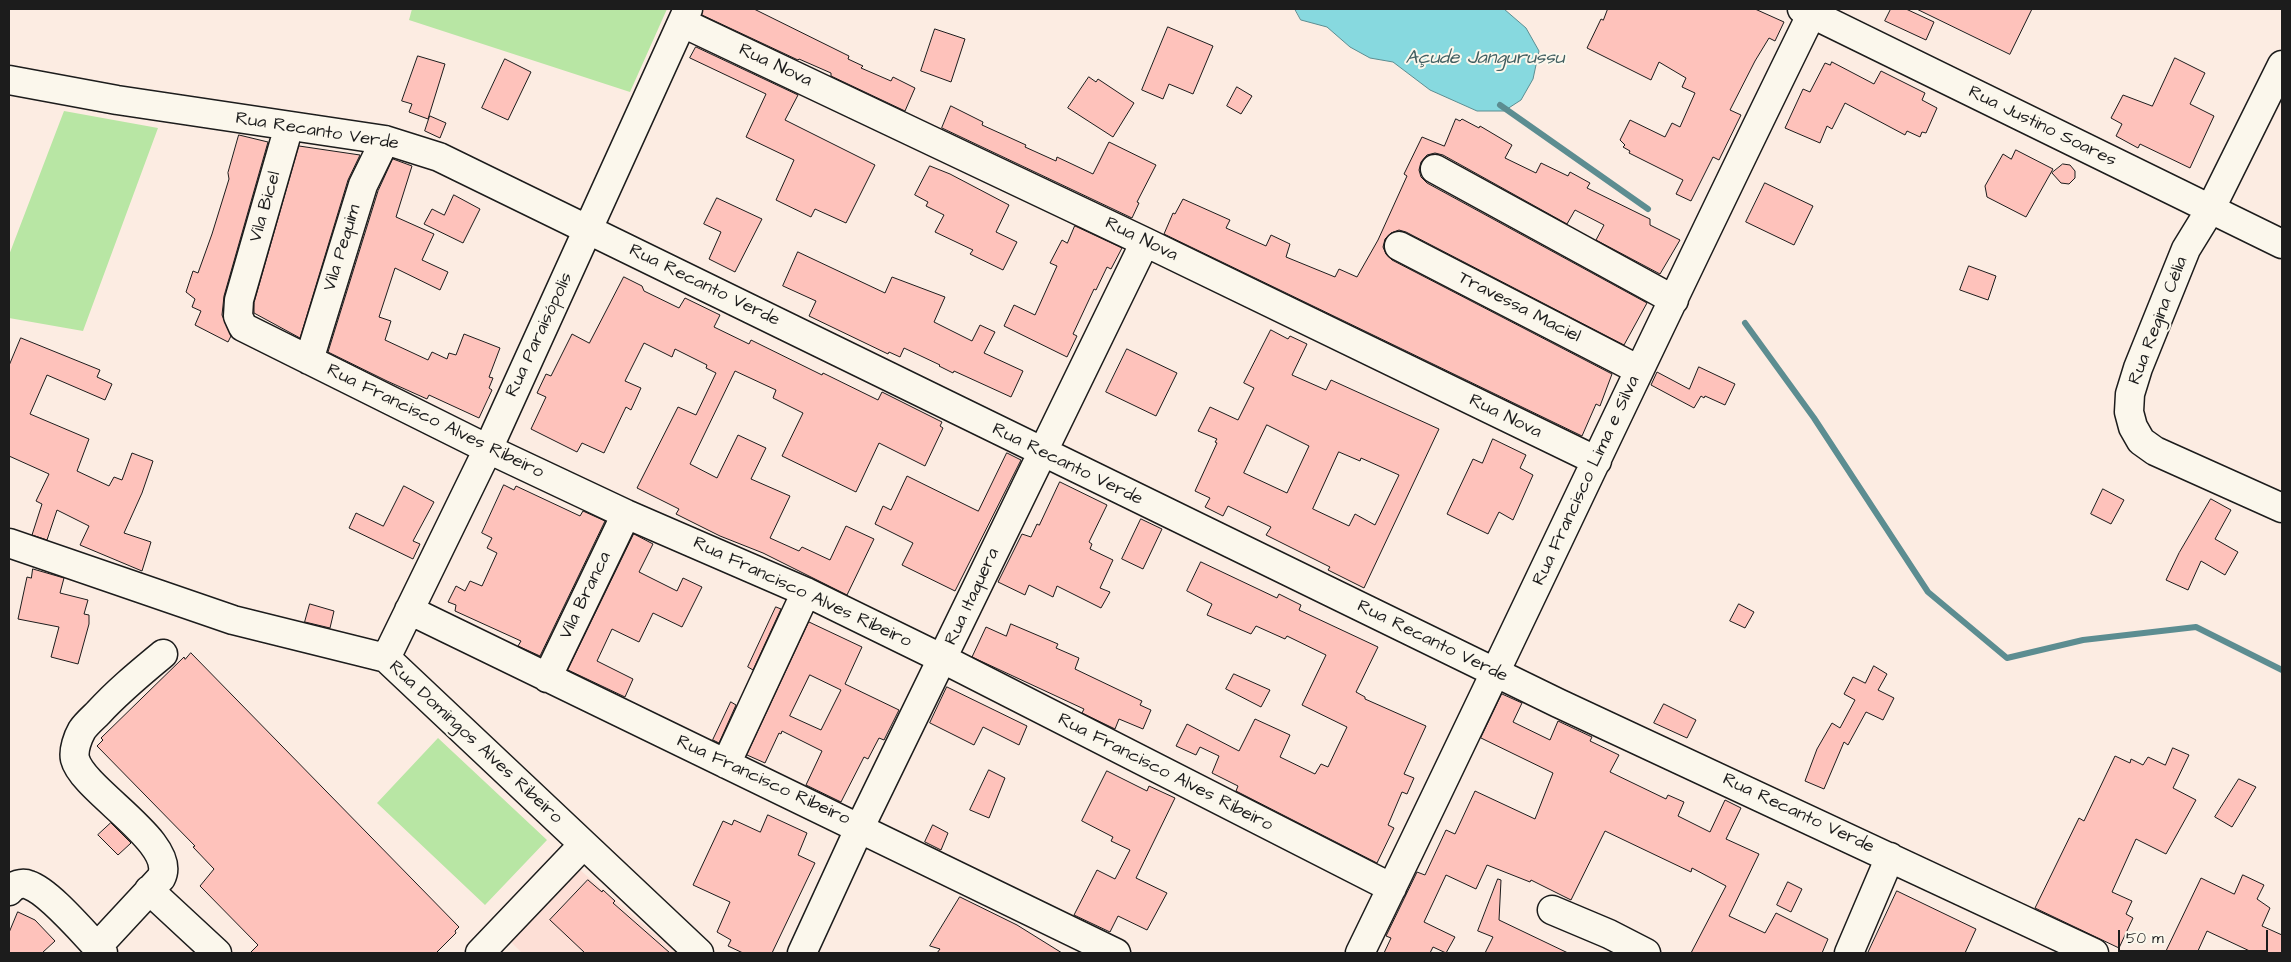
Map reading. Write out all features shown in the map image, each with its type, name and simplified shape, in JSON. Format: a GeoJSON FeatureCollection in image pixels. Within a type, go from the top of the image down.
{"type":"FeatureCollection","features":[{"type":"Feature","properties":{"kind":"street","name":"Rua Justino Soares"},"geometry":{"type":"LineString","coordinates":[[1809,10],[2282,244]]}},
{"type":"Feature","properties":{"kind":"street","name":"Rua Francisco Lima e Silva"},"geometry":{"type":"LineString","coordinates":[[1360,953],[1497,673],[1809,10]]}},
{"type":"Feature","properties":{"kind":"street","name":"Rua Paraisópolis"},"geometry":{"type":"LineString","coordinates":[[386,658],[488,449],[686,16]]}},
{"type":"Feature","properties":{"kind":"street","name":"Rua Nova"},"geometry":{"type":"LineString","coordinates":[[686,16],[1145,242],[1597,461]]}},
{"type":"Feature","properties":{"kind":"street","name":"Rua Regina Célia"},"geometry":{"type":"LineString","coordinates":[[2282,65],[2210,210],[2186,250],[2138,368],[2130,394],[2129,412],[2133,427],[2141,441],[2155,451],[2282,508]]}},
{"type":"Feature","properties":{"kind":"street","name":"Rua Recanto Verde"},"geometry":{"type":"LineString","coordinates":[[9,80],[117,100],[385,140],[439,157],[1497,673],[2094,953]]}},
{"type":"Feature","properties":{"kind":"street","name":"Vila Bicel"},"geometry":{"type":"LineString","coordinates":[[243,288],[289,126]]}},
{"type":"Feature","properties":{"kind":"street","name":"Vila Pequim"},"geometry":{"type":"LineString","coordinates":[[308,360],[363,185],[385,140]]}},
{"type":"Feature","properties":{"kind":"street"},"geometry":{"type":"LineString","coordinates":[[1434,169],[1674,300]]}},
{"type":"Feature","properties":{"kind":"street","name":"Rua Itaquera"},"geometry":{"type":"LineString","coordinates":[[802,953],[860,827],[943,659],[1041,452],[1145,242]]}},
{"type":"Feature","properties":{"kind":"street","name":"Travessa Maciel"},"geometry":{"type":"LineString","coordinates":[[1399,246],[1639,370]]}},
{"type":"Feature","properties":{"kind":"street","name":"Rua Francisco Alves Ribeiro"},"geometry":{"type":"LineString","coordinates":[[243,288],[238,316],[243,327],[488,449],[626,514],[806,592],[943,659],[1392,888]]}},
{"type":"Feature","properties":{"kind":"street","name":"Vila Branca"},"geometry":{"type":"LineString","coordinates":[[547,678],[626,514]]}},
{"type":"Feature","properties":{"kind":"street","name":"Rua Domingos Alves Ribeiro"},"geometry":{"type":"LineString","coordinates":[[9,542],[233,620],[386,658],[699,953]]}},
{"type":"Feature","properties":{"kind":"street"},"geometry":{"type":"LineString","coordinates":[[726,764],[806,592]]}},
{"type":"Feature","properties":{"kind":"street","name":"Rua Francisco Ribeiro"},"geometry":{"type":"LineString","coordinates":[[409,610],[860,827],[1116,953]]}},
{"type":"Feature","properties":{"kind":"street"},"geometry":{"type":"LineString","coordinates":[[11,889],[29,884],[38,889],[100,950],[164,873],[162,858],[150,840],[80,769],[74,753],[82,730],[120,690],[164,654]]}},
{"type":"Feature","properties":{"kind":"street"},"geometry":{"type":"LineString","coordinates":[[480,953],[583,844]]}},
{"type":"Feature","properties":{"kind":"street"},"geometry":{"type":"LineString","coordinates":[[1850,953],[1890,857]]}},
{"type":"Feature","properties":{"kind":"street"},"geometry":{"type":"LineString","coordinates":[[149,890],[217,953]]}},
{"type":"Feature","properties":{"kind":"street"},"geometry":{"type":"LineString","coordinates":[[1552,910],[1604,944],[1646,953]]}},
{"type":"Feature","properties":{"kind":"shaded area"},"geometry":{"type":"Polygon","coordinates":[[[580,870],[677,953],[522,953],[511,942],[580,870]]]}},
{"type":"Feature","properties":{"kind":"green space"},"geometry":{"type":"Polygon","coordinates":[[[412,9],[667,9],[630,92],[409,20],[412,9]]]}},
{"type":"Feature","properties":{"kind":"green space"},"geometry":{"type":"Polygon","coordinates":[[[64,111],[158,128],[83,331],[9,318],[9,255],[64,111]]]}},
{"type":"Feature","properties":{"kind":"green space"},"geometry":{"type":"Polygon","coordinates":[[[438,738],[547,840],[485,905],[377,803],[438,738]]]}},
{"type":"Feature","properties":{"kind":"water","name":"Açude Jangurussu"},"geometry":{"type":"Polygon","coordinates":[[[1295,9],[1504,9],[1526,28],[1539,51],[1533,79],[1521,100],[1504,111],[1477,111],[1430,90],[1393,62],[1370,58],[1350,47],[1327,27],[1301,20],[1295,9]]]}},
{"type":"Feature","properties":{"kind":"building"},"geometry":{"type":"Polygon","coordinates":[[[703,9],[754,9],[849,56],[848,59],[863,66],[861,68],[891,81],[893,77],[915,88],[905,111],[831,76],[831,73],[798,60],[702,15],[703,9]]]}},
{"type":"Feature","properties":{"kind":"building"},"geometry":{"type":"Polygon","coordinates":[[[1608,9],[1755,9],[1784,22],[1775,41],[1769,38],[1755,61],[1730,110],[1741,115],[1719,160],[1713,157],[1691,201],[1676,194],[1683,180],[1629,153],[1630,151],[1623,147],[1625,145],[1620,140],[1630,120],[1665,137],[1672,123],[1680,127],[1695,93],[1682,87],[1686,78],[1659,62],[1651,80],[1587,48],[1608,9]]]}},
{"type":"Feature","properties":{"kind":"building"},"geometry":{"type":"Polygon","coordinates":[[[1891,9],[1906,9],[1934,22],[1926,40],[1885,21],[1891,9]]]}},
{"type":"Feature","properties":{"kind":"building"},"geometry":{"type":"Polygon","coordinates":[[[1917,9],[2032,9],[2010,54],[1917,9]]]}},
{"type":"Feature","properties":{"kind":"building"},"geometry":{"type":"Polygon","coordinates":[[[1168,27],[1213,46],[1193,94],[1169,84],[1163,99],[1142,90],[1168,27]]]}},
{"type":"Feature","properties":{"kind":"building"},"geometry":{"type":"Polygon","coordinates":[[[935,29],[965,39],[951,82],[921,71],[935,29]]]}},
{"type":"Feature","properties":{"kind":"building"},"geometry":{"type":"Polygon","coordinates":[[[696,47],[798,95],[785,120],[875,165],[846,223],[815,209],[811,217],[776,200],[794,160],[746,137],[766,94],[690,58],[696,47]]]}},
{"type":"Feature","properties":{"kind":"building"},"geometry":{"type":"Polygon","coordinates":[[[418,56],[445,64],[428,119],[409,112],[412,104],[402,101],[418,56]]]}},
{"type":"Feature","properties":{"kind":"building"},"geometry":{"type":"Polygon","coordinates":[[[2175,58],[2205,73],[2190,104],[2214,116],[2190,168],[2140,144],[2138,148],[2116,136],[2122,124],[2111,118],[2123,95],[2152,106],[2175,58]]]}},
{"type":"Feature","properties":{"kind":"building"},"geometry":{"type":"Polygon","coordinates":[[[505,59],[531,72],[508,120],[482,108],[505,59]]]}},
{"type":"Feature","properties":{"kind":"building"},"geometry":{"type":"Polygon","coordinates":[[[1832,62],[1874,84],[1881,71],[1925,93],[1922,100],[1937,108],[1926,133],[1922,132],[1920,137],[1907,131],[1905,135],[1845,103],[1832,129],[1827,126],[1820,143],[1785,128],[1803,89],[1810,92],[1825,63],[1830,65],[1832,62]]]}},
{"type":"Feature","properties":{"kind":"building"},"geometry":{"type":"Polygon","coordinates":[[[1089,77],[1096,82],[1098,79],[1134,103],[1113,137],[1068,108],[1089,77]]]}},
{"type":"Feature","properties":{"kind":"building"},"geometry":{"type":"Polygon","coordinates":[[[1237,87],[1252,96],[1241,114],[1227,106],[1237,87]]]}},
{"type":"Feature","properties":{"kind":"building"},"geometry":{"type":"Polygon","coordinates":[[[951,106],[983,122],[982,125],[1026,145],[1025,147],[1056,161],[1057,157],[1093,174],[1109,142],[1156,165],[1137,202],[1139,203],[1132,218],[942,128],[951,106]]]}},
{"type":"Feature","properties":{"kind":"building"},"geometry":{"type":"Polygon","coordinates":[[[430,116],[446,123],[440,138],[425,131],[430,116]]]}},
{"type":"Feature","properties":{"kind":"building"},"geometry":{"type":"Polygon","coordinates":[[[1456,119],[1460,121],[1462,119],[1479,128],[1480,126],[1512,145],[1505,158],[1536,173],[1541,163],[1568,176],[1570,172],[1590,183],[1587,188],[1650,219],[1650,225],[1680,240],[1660,274],[1596,240],[1604,225],[1575,210],[1567,224],[1443,155],[1435,153],[1427,155],[1421,162],[1419,170],[1421,177],[1427,183],[1647,303],[1624,345],[1406,232],[1399,230],[1391,233],[1385,239],[1383,247],[1386,254],[1392,260],[1612,374],[1600,406],[1596,404],[1582,436],[1164,234],[1173,213],[1175,214],[1183,199],[1230,220],[1226,228],[1266,246],[1271,235],[1290,244],[1286,257],[1335,277],[1339,269],[1357,277],[1378,240],[1407,176],[1404,174],[1422,137],[1444,146],[1456,119]]]}},
{"type":"Feature","properties":{"kind":"building"},"geometry":{"type":"Polygon","coordinates":[[[239,135],[268,142],[224,296],[222,315],[231,336],[228,342],[195,325],[201,311],[192,307],[195,299],[186,292],[193,271],[198,273],[212,234],[229,179],[228,173],[239,135]]]}},
{"type":"Feature","properties":{"kind":"building"},"geometry":{"type":"Polygon","coordinates":[[[299,146],[360,155],[348,180],[300,338],[254,313],[254,303],[299,146]]]}},
{"type":"Feature","properties":{"kind":"building"},"geometry":{"type":"Polygon","coordinates":[[[2016,150],[2053,169],[2026,217],[1987,197],[1985,186],[2003,154],[2011,159],[2016,150]]]}},
{"type":"Feature","properties":{"kind":"building"},"geometry":{"type":"Polygon","coordinates":[[[393,159],[412,166],[396,217],[434,234],[422,260],[448,272],[440,290],[395,268],[379,317],[391,321],[385,340],[428,360],[432,352],[447,359],[449,353],[456,355],[464,334],[500,348],[489,377],[493,378],[489,388],[492,390],[479,418],[429,395],[427,399],[328,352],[378,191],[393,159]]]}},
{"type":"Feature","properties":{"kind":"building"},"geometry":{"type":"Polygon","coordinates":[[[2063,164],[2070,165],[2075,171],[2075,178],[2069,184],[2061,183],[2052,173],[2063,164]]]}},
{"type":"Feature","properties":{"kind":"building"},"geometry":{"type":"Polygon","coordinates":[[[930,166],[950,174],[1009,205],[996,232],[1017,242],[1003,270],[970,254],[973,250],[935,232],[944,215],[926,206],[928,202],[915,195],[930,166]]]}},
{"type":"Feature","properties":{"kind":"building"},"geometry":{"type":"Polygon","coordinates":[[[1765,183],[1813,206],[1794,245],[1746,222],[1765,183]]]}},
{"type":"Feature","properties":{"kind":"building"},"geometry":{"type":"Polygon","coordinates":[[[454,195],[480,209],[463,243],[424,224],[432,209],[444,215],[454,195]]]}},
{"type":"Feature","properties":{"kind":"building"},"geometry":{"type":"Polygon","coordinates":[[[717,198],[762,219],[735,272],[709,259],[721,232],[704,224],[717,198]]]}},
{"type":"Feature","properties":{"kind":"building"},"geometry":{"type":"Polygon","coordinates":[[[1075,226],[1122,248],[1111,269],[1107,267],[1096,290],[1094,289],[1073,334],[1077,336],[1067,357],[1004,326],[1014,305],[1035,315],[1057,266],[1050,263],[1062,240],[1067,243],[1075,226]]]}},
{"type":"Feature","properties":{"kind":"building"},"geometry":{"type":"Polygon","coordinates":[[[798,252],[885,293],[892,277],[945,297],[934,322],[972,341],[980,325],[995,332],[984,353],[1023,371],[1011,397],[954,371],[953,373],[904,348],[900,357],[889,352],[888,354],[809,316],[816,301],[783,286],[798,252]]]}},
{"type":"Feature","properties":{"kind":"building"},"geometry":{"type":"Polygon","coordinates":[[[1969,266],[1996,276],[1988,300],[1960,290],[1969,266]]]}},
{"type":"Feature","properties":{"kind":"building"},"geometry":{"type":"Polygon","coordinates":[[[624,277],[642,286],[644,291],[679,308],[685,298],[720,315],[714,327],[749,344],[751,340],[878,400],[882,392],[942,422],[940,426],[943,428],[925,466],[879,443],[856,492],[782,456],[803,413],[773,398],[776,390],[735,371],[690,464],[717,478],[738,435],[766,448],[751,479],[790,496],[770,538],[799,551],[802,547],[830,560],[846,526],[874,539],[847,595],[763,553],[720,536],[676,514],[679,509],[637,488],[678,407],[696,415],[716,373],[706,368],[707,365],[675,349],[672,357],[644,343],[625,381],[641,388],[631,410],[626,407],[604,453],[582,443],[577,452],[531,429],[546,397],[537,393],[546,374],[551,376],[572,334],[589,343],[624,277]]]}},
{"type":"Feature","properties":{"kind":"building"},"geometry":{"type":"Polygon","coordinates":[[[1271,330],[1288,339],[1290,336],[1307,344],[1292,375],[1326,390],[1331,380],[1439,429],[1364,588],[1328,570],[1330,567],[1266,535],[1271,527],[1228,506],[1223,516],[1205,507],[1210,498],[1195,491],[1217,443],[1215,442],[1217,439],[1198,431],[1210,407],[1238,420],[1254,388],[1244,383],[1271,330]],[[1267,425],[1244,473],[1287,493],[1309,446],[1267,425]],[[1339,452],[1313,509],[1349,526],[1355,514],[1375,525],[1399,475],[1361,458],[1360,461],[1339,452]]]}},
{"type":"Feature","properties":{"kind":"building"},"geometry":{"type":"Polygon","coordinates":[[[21,338],[100,370],[97,377],[112,384],[105,400],[47,375],[30,414],[89,439],[77,471],[109,486],[114,477],[122,480],[132,453],[153,461],[142,493],[124,533],[151,542],[142,571],[80,545],[89,526],[57,510],[47,540],[32,535],[42,504],[36,501],[49,474],[9,456],[9,366],[21,338]]]}},
{"type":"Feature","properties":{"kind":"building"},"geometry":{"type":"Polygon","coordinates":[[[1127,349],[1177,373],[1156,416],[1106,392],[1127,349]]]}},
{"type":"Feature","properties":{"kind":"building"},"geometry":{"type":"Polygon","coordinates":[[[1699,367],[1735,384],[1725,405],[1701,396],[1694,408],[1651,385],[1657,372],[1689,389],[1699,367]]]}},
{"type":"Feature","properties":{"kind":"building"},"geometry":{"type":"Polygon","coordinates":[[[1493,439],[1526,455],[1520,468],[1533,475],[1513,520],[1499,512],[1488,534],[1447,514],[1473,459],[1482,463],[1493,439]]]}},
{"type":"Feature","properties":{"kind":"building"},"geometry":{"type":"Polygon","coordinates":[[[1007,453],[1021,460],[955,591],[902,565],[913,543],[875,524],[883,506],[891,510],[907,476],[978,511],[1007,453]]]}},
{"type":"Feature","properties":{"kind":"building"},"geometry":{"type":"Polygon","coordinates":[[[1060,482],[1107,505],[1089,542],[1092,544],[1090,549],[1113,560],[1100,588],[1110,592],[1101,608],[1057,586],[1053,597],[1029,585],[1025,595],[998,582],[1022,534],[1031,537],[1060,482]]]}},
{"type":"Feature","properties":{"kind":"building"},"geometry":{"type":"Polygon","coordinates":[[[504,485],[514,490],[516,486],[580,516],[583,511],[605,521],[540,656],[518,646],[521,641],[455,611],[456,605],[448,602],[456,586],[465,591],[470,581],[482,586],[497,553],[487,548],[492,538],[482,533],[504,485]]]}},
{"type":"Feature","properties":{"kind":"building"},"geometry":{"type":"Polygon","coordinates":[[[404,486],[434,502],[413,541],[420,544],[413,559],[349,528],[356,513],[383,526],[404,486]]]}},
{"type":"Feature","properties":{"kind":"building"},"geometry":{"type":"Polygon","coordinates":[[[2103,489],[2124,500],[2111,524],[2091,514],[2103,489]]]}},
{"type":"Feature","properties":{"kind":"building"},"geometry":{"type":"Polygon","coordinates":[[[2211,499],[2231,510],[2215,539],[2238,552],[2225,575],[2201,561],[2188,590],[2166,580],[2179,553],[2211,499]]]}},
{"type":"Feature","properties":{"kind":"building"},"geometry":{"type":"Polygon","coordinates":[[[1141,519],[1162,529],[1143,569],[1122,559],[1141,519]]]}},
{"type":"Feature","properties":{"kind":"building"},"geometry":{"type":"Polygon","coordinates":[[[634,534],[653,544],[639,572],[677,591],[683,578],[702,587],[682,627],[653,613],[639,642],[612,629],[597,661],[633,679],[625,697],[568,670],[634,534]]]}},
{"type":"Feature","properties":{"kind":"building"},"geometry":{"type":"Polygon","coordinates":[[[1201,562],[1277,598],[1279,594],[1301,605],[1299,610],[1378,647],[1356,692],[1365,697],[1365,699],[1426,726],[1404,774],[1414,778],[1407,794],[1402,792],[1388,825],[1394,828],[1377,863],[1236,791],[1238,786],[1212,773],[1219,756],[1200,747],[1196,755],[1176,746],[1187,724],[1239,751],[1255,719],[1290,735],[1280,757],[1315,774],[1321,764],[1328,767],[1347,727],[1302,705],[1326,655],[1287,636],[1285,639],[1256,626],[1251,634],[1207,615],[1212,604],[1187,591],[1201,562]]]}},
{"type":"Feature","properties":{"kind":"building"},"geometry":{"type":"Polygon","coordinates":[[[33,569],[64,578],[60,593],[88,600],[84,614],[89,615],[89,624],[78,664],[51,657],[59,627],[18,619],[27,577],[31,578],[33,569]]]}},
{"type":"Feature","properties":{"kind":"building"},"geometry":{"type":"Polygon","coordinates":[[[310,604],[334,611],[330,628],[305,622],[310,604]]]}},
{"type":"Feature","properties":{"kind":"building"},"geometry":{"type":"Polygon","coordinates":[[[1739,604],[1754,612],[1745,628],[1730,621],[1739,604]]]}},
{"type":"Feature","properties":{"kind":"building"},"geometry":{"type":"Polygon","coordinates":[[[776,607],[781,609],[753,670],[748,667],[776,607]]]}},
{"type":"Feature","properties":{"kind":"building"},"geometry":{"type":"Polygon","coordinates":[[[809,622],[862,647],[845,684],[899,710],[884,740],[879,738],[868,759],[864,757],[841,802],[806,785],[822,751],[782,731],[781,734],[779,733],[765,763],[747,755],[809,622]],[[810,675],[790,716],[821,730],[841,690],[810,675]]]}},
{"type":"Feature","properties":{"kind":"building"},"geometry":{"type":"Polygon","coordinates":[[[1011,624],[1058,644],[1056,648],[1079,658],[1075,669],[1142,701],[1140,705],[1151,710],[1143,729],[1119,719],[1115,729],[1082,713],[1084,709],[972,657],[986,627],[1006,636],[1011,624]]]}},
{"type":"Feature","properties":{"kind":"building"},"geometry":{"type":"Polygon","coordinates":[[[191,653],[459,927],[455,931],[456,933],[436,953],[250,953],[258,945],[200,886],[214,869],[193,847],[195,846],[97,746],[103,740],[101,738],[184,657],[185,659],[191,653]]]}},
{"type":"Feature","properties":{"kind":"building"},"geometry":{"type":"Polygon","coordinates":[[[1874,666],[1887,674],[1878,690],[1894,698],[1883,720],[1866,712],[1848,745],[1844,742],[1824,789],[1805,781],[1817,749],[1832,723],[1840,728],[1855,700],[1844,694],[1853,677],[1865,683],[1874,666]]]}},
{"type":"Feature","properties":{"kind":"building"},"geometry":{"type":"Polygon","coordinates":[[[1234,674],[1270,690],[1261,707],[1226,689],[1234,674]]]}},
{"type":"Feature","properties":{"kind":"building"},"geometry":{"type":"Polygon","coordinates":[[[947,687],[1027,726],[1019,745],[983,727],[974,745],[930,723],[947,687]]]}},
{"type":"Feature","properties":{"kind":"building"},"geometry":{"type":"Polygon","coordinates":[[[1502,694],[1522,703],[1513,722],[1550,740],[1558,721],[1592,737],[1590,741],[1619,755],[1610,772],[1666,799],[1668,795],[1684,802],[1678,816],[1710,832],[1725,800],[1741,808],[1726,839],[1759,854],[1729,916],[1765,933],[1776,913],[1828,939],[1822,953],[1691,953],[1726,886],[1692,868],[1691,872],[1605,831],[1571,900],[1531,880],[1530,882],[1487,865],[1476,889],[1446,875],[1424,922],[1455,937],[1446,953],[1433,947],[1430,953],[1384,953],[1391,938],[1386,936],[1417,872],[1425,875],[1446,830],[1455,834],[1475,791],[1535,819],[1553,773],[1481,738],[1502,694]]]}},
{"type":"Feature","properties":{"kind":"building"},"geometry":{"type":"Polygon","coordinates":[[[731,702],[736,705],[719,743],[713,740],[731,702]]]}},
{"type":"Feature","properties":{"kind":"building"},"geometry":{"type":"Polygon","coordinates":[[[1664,704],[1696,720],[1687,738],[1654,723],[1664,704]]]}},
{"type":"Feature","properties":{"kind":"building"},"geometry":{"type":"Polygon","coordinates":[[[2173,748],[2189,755],[2173,788],[2196,800],[2166,854],[2136,839],[2112,892],[2132,901],[2126,914],[2133,918],[2119,948],[2035,908],[2079,818],[2084,821],[2115,756],[2130,763],[2131,759],[2143,765],[2148,757],[2165,765],[2173,748]]]}},
{"type":"Feature","properties":{"kind":"building"},"geometry":{"type":"Polygon","coordinates":[[[989,770],[1005,778],[989,818],[970,810],[989,770]]]}},
{"type":"Feature","properties":{"kind":"building"},"geometry":{"type":"Polygon","coordinates":[[[1107,771],[1147,791],[1149,786],[1175,798],[1136,878],[1167,893],[1147,930],[1118,916],[1110,932],[1074,915],[1097,870],[1115,879],[1130,850],[1111,841],[1113,837],[1082,821],[1107,771]]]}},
{"type":"Feature","properties":{"kind":"building"},"geometry":{"type":"Polygon","coordinates":[[[2239,779],[2256,787],[2232,827],[2215,817],[2239,779]]]}},
{"type":"Feature","properties":{"kind":"building"},"geometry":{"type":"Polygon","coordinates":[[[768,815],[807,833],[798,855],[815,863],[772,953],[743,953],[728,946],[731,940],[717,932],[730,902],[693,885],[723,821],[732,825],[734,820],[760,832],[768,815]]]}},
{"type":"Feature","properties":{"kind":"building"},"geometry":{"type":"Polygon","coordinates":[[[111,823],[131,843],[118,855],[98,835],[111,823]]]}},
{"type":"Feature","properties":{"kind":"building"},"geometry":{"type":"Polygon","coordinates":[[[933,825],[948,833],[941,850],[925,842],[933,825]]]}},
{"type":"Feature","properties":{"kind":"building"},"geometry":{"type":"Polygon","coordinates":[[[2243,875],[2264,885],[2257,899],[2270,908],[2262,926],[2282,935],[2282,953],[2254,953],[2207,931],[2197,953],[2165,953],[2201,878],[2234,894],[2243,875]]]}},
{"type":"Feature","properties":{"kind":"building"},"geometry":{"type":"Polygon","coordinates":[[[1498,879],[1501,880],[1499,920],[1568,953],[1485,953],[1493,937],[1478,931],[1498,879]]]}},
{"type":"Feature","properties":{"kind":"building"},"geometry":{"type":"Polygon","coordinates":[[[588,880],[602,892],[603,890],[615,901],[613,903],[670,953],[585,953],[550,920],[588,880]]]}},
{"type":"Feature","properties":{"kind":"building"},"geometry":{"type":"Polygon","coordinates":[[[1788,882],[1802,889],[1791,912],[1777,905],[1788,882]]]}},
{"type":"Feature","properties":{"kind":"building"},"geometry":{"type":"Polygon","coordinates":[[[1897,891],[1976,929],[1965,953],[1868,953],[1897,891]]]}},
{"type":"Feature","properties":{"kind":"building"},"geometry":{"type":"Polygon","coordinates":[[[960,897],[1017,925],[1062,953],[937,953],[940,949],[930,946],[960,897]]]}},
{"type":"Feature","properties":{"kind":"building"},"geometry":{"type":"Polygon","coordinates":[[[18,912],[35,920],[55,941],[42,953],[9,953],[9,933],[18,912]]]}},
{"type":"Feature","properties":{"kind":"waterway"},"geometry":{"type":"LineString","coordinates":[[1500,105],[1648,209]]}},
{"type":"Feature","properties":{"kind":"waterway"},"geometry":{"type":"LineString","coordinates":[[1745,323],[1814,418],[1928,592],[2007,658],[2083,640],[2196,627],[2282,670]]}}]}
